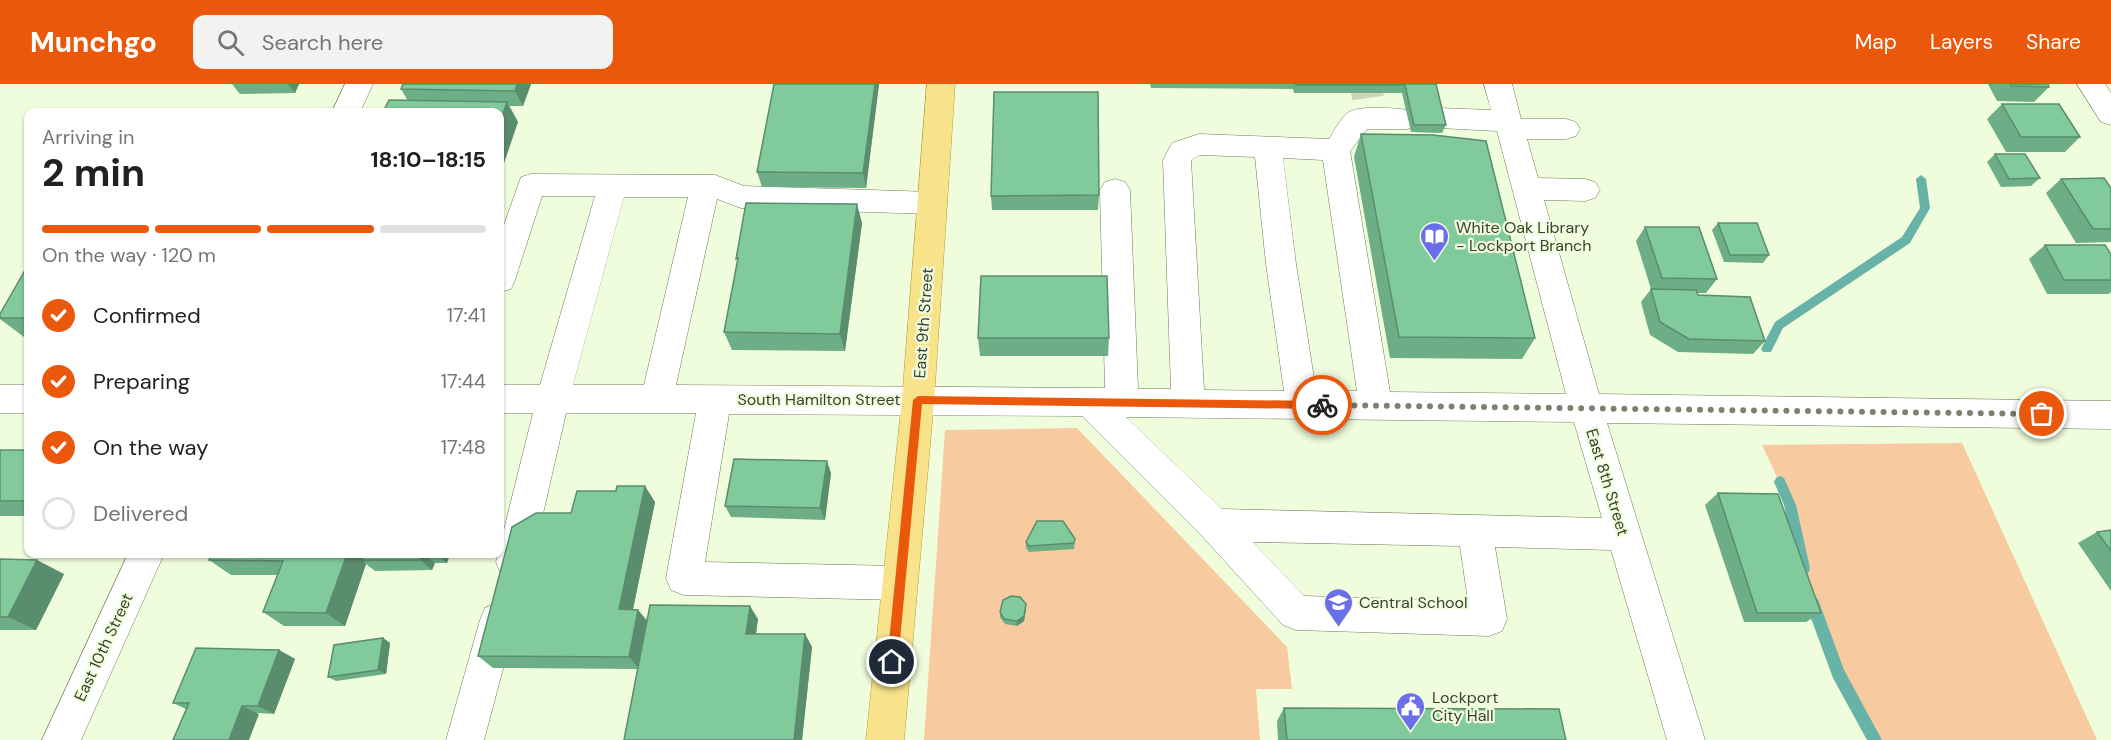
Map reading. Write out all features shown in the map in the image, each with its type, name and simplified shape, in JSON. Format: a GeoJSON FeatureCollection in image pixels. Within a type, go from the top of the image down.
{"type":"FeatureCollection","features":[{"type":"Feature","properties":{"kind":"main road","name":"East 9th Street"},"geometry":{"type":"LineString","coordinates":[[885,740],[918,400],[940,84]]}},
{"type":"Feature","properties":{"kind":"street"},"geometry":{"type":"LineString","coordinates":[[348,108],[359,84]]}},
{"type":"Feature","properties":{"kind":"street","name":"East 8th Street"},"geometry":{"type":"LineString","coordinates":[[1498,84],[1586,408],[1686,740]]}},
{"type":"Feature","properties":{"kind":"street"},"geometry":{"type":"LineString","coordinates":[[2091,84],[2111,116]]}},
{"type":"Feature","properties":{"kind":"street"},"geometry":{"type":"LineString","coordinates":[[1376,406],[1336,150],[1359,119],[1371,108],[1407,118]]}},
{"type":"Feature","properties":{"kind":"street"},"geometry":{"type":"LineString","coordinates":[[1439,118],[1566,129]]}},
{"type":"Feature","properties":{"kind":"street"},"geometry":{"type":"LineString","coordinates":[[1188,403],[1177,160],[1182,150],[1199,144],[1336,150]]}},
{"type":"Feature","properties":{"kind":"street"},"geometry":{"type":"LineString","coordinates":[[1268,148],[1281,264],[1302,405]]}},
{"type":"Feature","properties":{"kind":"street"},"geometry":{"type":"LineString","coordinates":[[504,268],[531,185],[715,186],[741,197],[932,202]]}},
{"type":"Feature","properties":{"kind":"street"},"geometry":{"type":"LineString","coordinates":[[465,740],[523,527],[553,398],[613,186]]}},
{"type":"Feature","properties":{"kind":"street"},"geometry":{"type":"LineString","coordinates":[[657,399],[705,186]]}},
{"type":"Feature","properties":{"kind":"street"},"geometry":{"type":"LineString","coordinates":[[1526,189],[1585,190]]}},
{"type":"Feature","properties":{"kind":"street"},"geometry":{"type":"LineString","coordinates":[[1115,190],[1105,402],[1296,613],[1489,619],[1475,530]]}},
{"type":"Feature","properties":{"kind":"street"},"geometry":{"type":"LineString","coordinates":[[0,399],[24,399]]}},
{"type":"Feature","properties":{"kind":"street","name":"South Hamilton Street"},"geometry":{"type":"LineString","coordinates":[[504,399],[918,400],[2111,415]]}},
{"type":"Feature","properties":{"kind":"street"},"geometry":{"type":"LineString","coordinates":[[715,399],[684,578],[900,583]]}},
{"type":"Feature","properties":{"kind":"street"},"geometry":{"type":"LineString","coordinates":[[1214,525],[1624,534]]}},
{"type":"Feature","properties":{"kind":"street","name":"East 10th Street"},"geometry":{"type":"LineString","coordinates":[[61,740],[144,558]]}},
{"type":"Feature","properties":{"kind":"shaded area"},"geometry":{"type":"Polygon","coordinates":[[[1077,428],[1287,647],[1292,689],[1256,689],[1260,740],[924,740],[945,430],[1077,428]]]}},
{"type":"Feature","properties":{"kind":"shaded area"},"geometry":{"type":"Polygon","coordinates":[[[1962,443],[2097,740],[1875,740],[1838,673],[1813,603],[1790,505],[1762,445],[1962,443]]]}},
{"type":"Feature","properties":{"kind":"building"},"geometry":{"type":"Polygon","coordinates":[[[403,84],[517,84],[515,91],[401,89],[403,84]]]}},
{"type":"Feature","properties":{"kind":"building"},"geometry":{"type":"Polygon","coordinates":[[[774,84],[875,84],[863,173],[757,172],[774,84]]]}},
{"type":"Feature","properties":{"kind":"building"},"geometry":{"type":"Polygon","coordinates":[[[1295,84],[1436,84],[1446,125],[1414,125],[1405,85],[1295,84]]]}},
{"type":"Feature","properties":{"kind":"building"},"geometry":{"type":"Polygon","coordinates":[[[2010,84],[2048,84],[2049,87],[2011,86],[2010,84]]]}},
{"type":"Feature","properties":{"kind":"building"},"geometry":{"type":"Polygon","coordinates":[[[994,92],[1098,92],[1099,195],[991,196],[994,92]]]}},
{"type":"Feature","properties":{"kind":"building"},"geometry":{"type":"Polygon","coordinates":[[[389,100],[507,102],[504,111],[504,108],[385,108],[389,100]]]}},
{"type":"Feature","properties":{"kind":"building"},"geometry":{"type":"Polygon","coordinates":[[[2002,104],[2059,104],[2080,137],[2021,137],[2002,104]]]}},
{"type":"Feature","properties":{"kind":"building","name":"White Oak Library - Lockport Branch"},"geometry":{"type":"Polygon","coordinates":[[[1361,134],[1433,135],[1486,141],[1535,338],[1399,337],[1361,134]]]}},
{"type":"Feature","properties":{"kind":"building"},"geometry":{"type":"Polygon","coordinates":[[[1995,154],[2025,154],[2040,178],[2009,179],[1995,154]]]}},
{"type":"Feature","properties":{"kind":"building"},"geometry":{"type":"Polygon","coordinates":[[[2104,178],[2111,188],[2111,229],[2093,229],[2061,179],[2104,178]]]}},
{"type":"Feature","properties":{"kind":"building"},"geometry":{"type":"Polygon","coordinates":[[[746,203],[857,204],[840,334],[724,332],[746,203]]]}},
{"type":"Feature","properties":{"kind":"building"},"geometry":{"type":"Polygon","coordinates":[[[1718,223],[1757,223],[1769,255],[1730,255],[1718,223]]]}},
{"type":"Feature","properties":{"kind":"building"},"geometry":{"type":"Polygon","coordinates":[[[1645,227],[1699,227],[1717,279],[1662,278],[1645,227]]]}},
{"type":"Feature","properties":{"kind":"building"},"geometry":{"type":"Polygon","coordinates":[[[2045,245],[2105,245],[2111,254],[2111,280],[2064,280],[2045,245]]]}},
{"type":"Feature","properties":{"kind":"building"},"geometry":{"type":"Polygon","coordinates":[[[24,272],[24,318],[0,318],[0,314],[24,272]]]}},
{"type":"Feature","properties":{"kind":"building"},"geometry":{"type":"Polygon","coordinates":[[[981,276],[1107,276],[1109,338],[978,338],[981,276]]]}},
{"type":"Feature","properties":{"kind":"building"},"geometry":{"type":"Polygon","coordinates":[[[1651,289],[1696,290],[1698,295],[1750,297],[1765,341],[1689,339],[1660,322],[1651,289]]]}},
{"type":"Feature","properties":{"kind":"building"},"geometry":{"type":"Polygon","coordinates":[[[0,450],[24,450],[24,501],[0,501],[0,450]]]}},
{"type":"Feature","properties":{"kind":"building"},"geometry":{"type":"Polygon","coordinates":[[[734,459],[827,461],[820,508],[725,506],[734,459]]]}},
{"type":"Feature","properties":{"kind":"building"},"geometry":{"type":"Polygon","coordinates":[[[617,486],[645,486],[619,609],[638,610],[629,657],[478,656],[512,527],[536,513],[571,513],[577,491],[616,491],[617,486]]]}},
{"type":"Feature","properties":{"kind":"building"},"geometry":{"type":"Polygon","coordinates":[[[1718,493],[1778,494],[1821,613],[1757,613],[1718,493]]]}},
{"type":"Feature","properties":{"kind":"building"},"geometry":{"type":"Polygon","coordinates":[[[1037,521],[1063,521],[1075,539],[1074,543],[1029,546],[1026,542],[1037,521]]]}},
{"type":"Feature","properties":{"kind":"building"},"geometry":{"type":"Polygon","coordinates":[[[2111,530],[2111,551],[2097,532],[2111,530]]]}},
{"type":"Feature","properties":{"kind":"building"},"geometry":{"type":"Polygon","coordinates":[[[210,558],[346,558],[326,613],[263,612],[283,561],[209,560],[210,558]]]}},
{"type":"Feature","properties":{"kind":"building"},"geometry":{"type":"Polygon","coordinates":[[[363,558],[421,558],[420,560],[362,560],[363,558]]]}},
{"type":"Feature","properties":{"kind":"building"},"geometry":{"type":"Polygon","coordinates":[[[0,559],[37,560],[8,617],[0,617],[0,559]]]}},
{"type":"Feature","properties":{"kind":"building"},"geometry":{"type":"Polygon","coordinates":[[[1011,596],[1020,597],[1026,604],[1024,616],[1017,621],[1004,619],[1000,612],[1003,600],[1011,596]]]}},
{"type":"Feature","properties":{"kind":"building"},"geometry":{"type":"Polygon","coordinates":[[[650,605],[750,606],[746,634],[805,634],[794,740],[624,740],[650,605]]]}},
{"type":"Feature","properties":{"kind":"building"},"geometry":{"type":"Polygon","coordinates":[[[383,638],[378,670],[328,677],[334,645],[383,638]]]}},
{"type":"Feature","properties":{"kind":"building"},"geometry":{"type":"Polygon","coordinates":[[[196,648],[279,650],[258,706],[242,706],[229,740],[173,740],[189,703],[173,703],[196,648]]]}},
{"type":"Feature","properties":{"kind":"building"},"geometry":{"type":"Polygon","coordinates":[[[1284,708],[1559,709],[1566,740],[1287,740],[1284,708]]]}},
{"type":"Feature","properties":{"kind":"waterway"},"geometry":{"type":"LineString","coordinates":[[1767,349],[1779,325],[1906,240],[1925,208],[1921,179]]}},
{"type":"Feature","properties":{"kind":"waterway"},"geometry":{"type":"LineString","coordinates":[[1780,482],[1790,505],[1804,568]]}},
{"type":"Feature","properties":{"kind":"waterway"},"geometry":{"type":"LineString","coordinates":[[1812,602],[1838,673],[1875,740]]}},
{"type":"Feature","properties":{"kind":"tunnel"},"geometry":{"type":"LineString","coordinates":[[1366,84],[1368,98]]}},
{"type":"Feature","properties":{"kind":"way so far"},"geometry":{"type":"LineString","coordinates":[[1322,405],[2042,414]]}},
{"type":"Feature","properties":{"kind":"place","name":"White Oak Library - Lockport Branch"},"geometry":{"type":"Point","coordinates":[1435,262]}},
{"type":"Feature","properties":{"kind":"place","name":"Central School"},"geometry":{"type":"Point","coordinates":[1338,628]}},
{"type":"Feature","properties":{"kind":"place","name":"Lockport City Hall"},"geometry":{"type":"Point","coordinates":[1411,732]}},
{"type":"Feature","properties":{"kind":"route"},"geometry":{"type":"LineString","coordinates":[[892,662],[918,400],[1322,405]]}}]}
